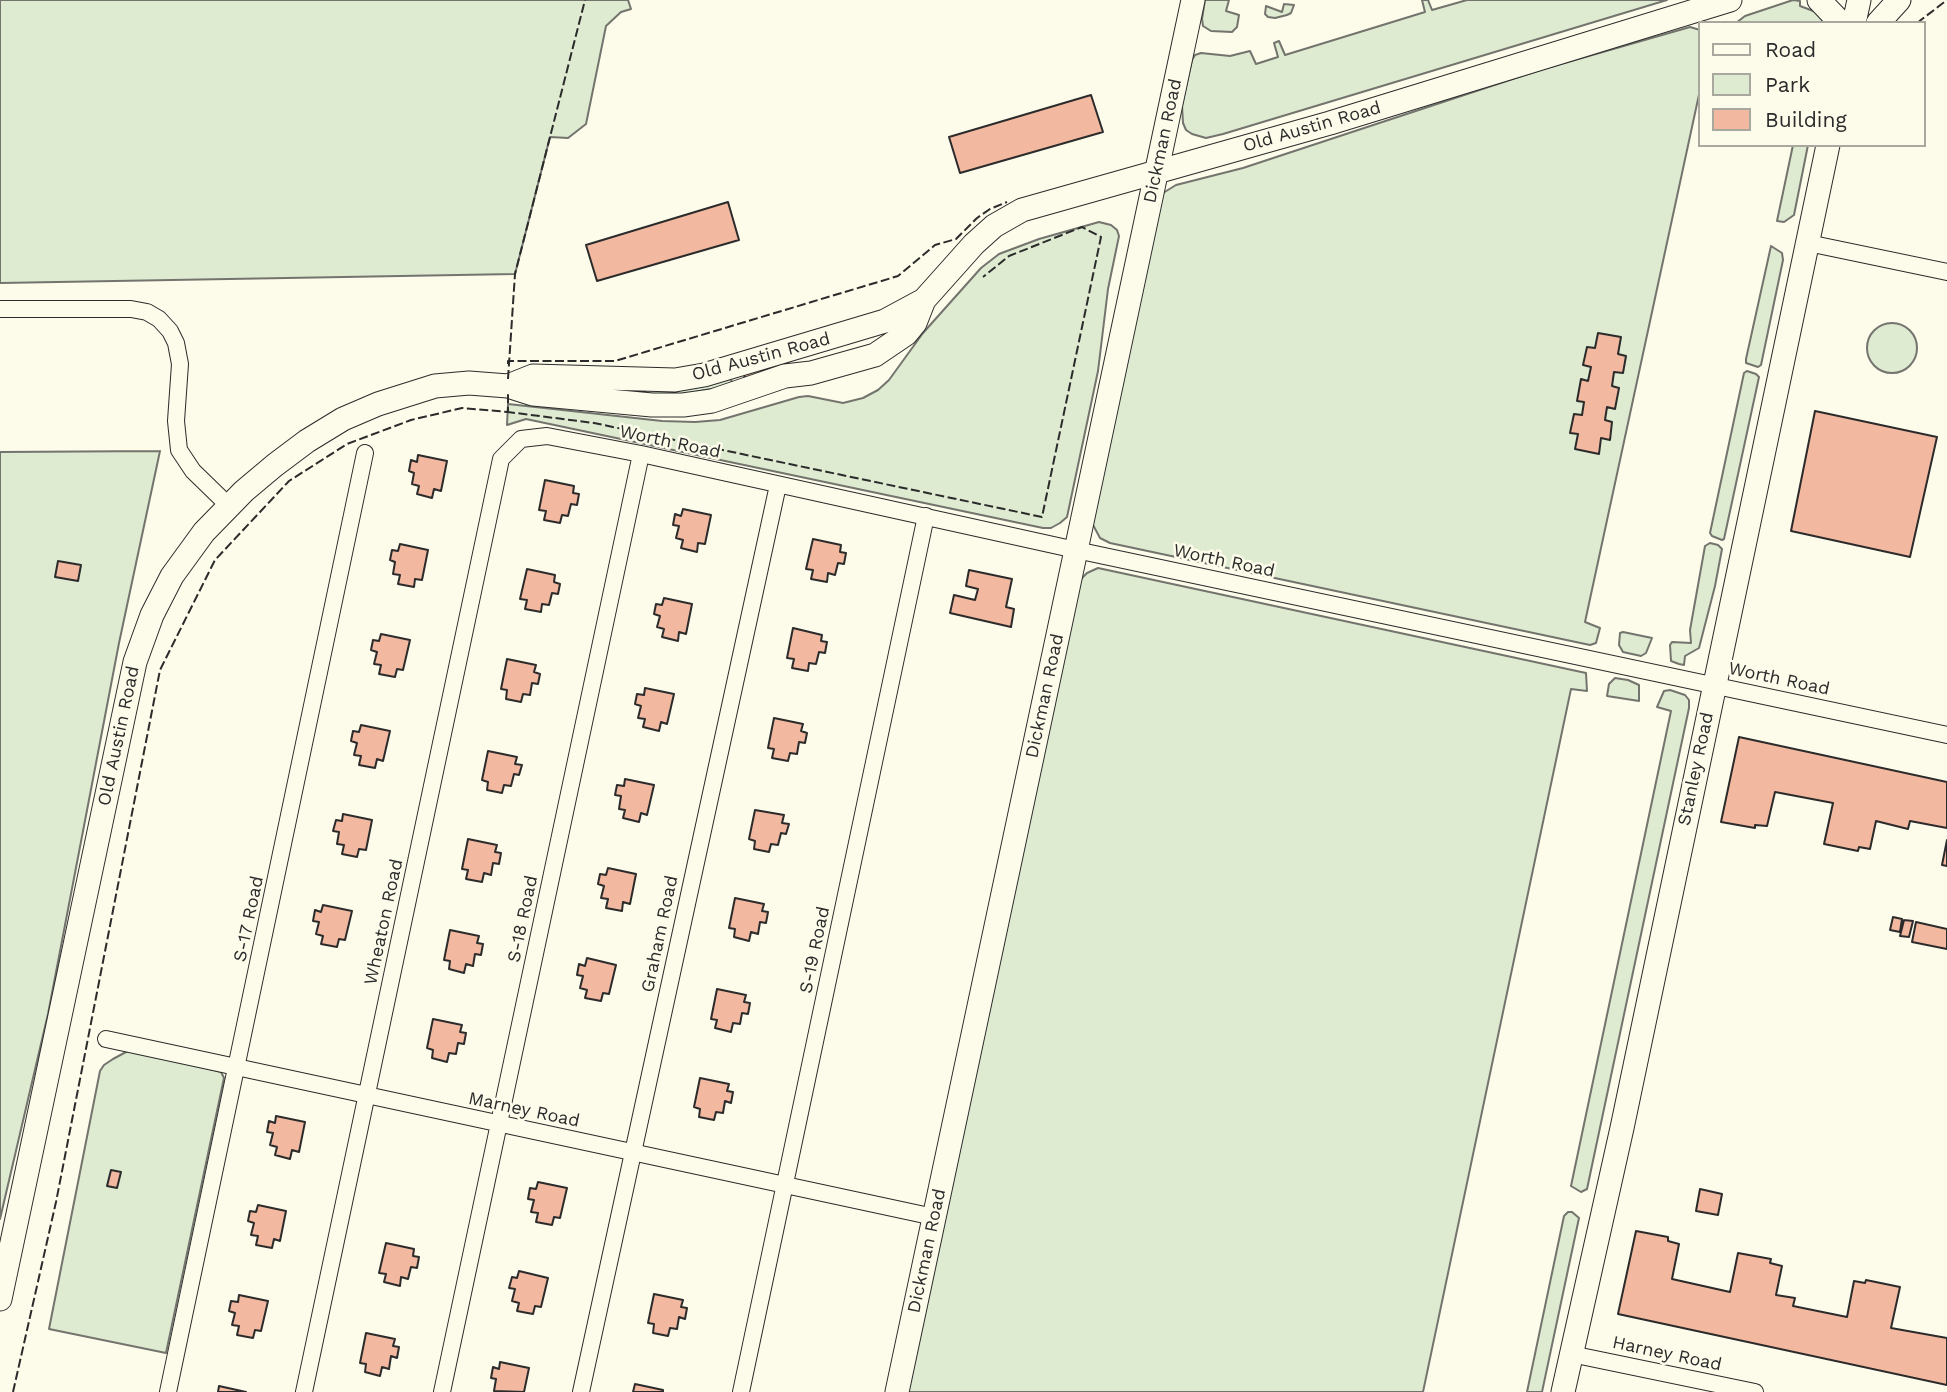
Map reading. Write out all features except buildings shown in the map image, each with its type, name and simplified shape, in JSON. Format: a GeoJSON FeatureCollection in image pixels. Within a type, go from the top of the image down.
{"type":"FeatureCollection","features":[{"type":"Feature","properties":{"kind":"street","name":"Dickman Road"},"geometry":{"type":"LineString","coordinates":[[897,1392],[1194,0]]}},
{"type":"Feature","properties":{"kind":"street","name":"Old Austin Road"},"geometry":{"type":"LineString","coordinates":[[508,386],[533,376],[675,380],[704,375],[885,321],[924,300],[974,244],[994,226],[1022,211],[1330,122],[1670,16],[1730,0]]}},
{"type":"Feature","properties":{"kind":"street"},"geometry":{"type":"LineString","coordinates":[[1819,0],[1839,21]]}},
{"type":"Feature","properties":{"kind":"street"},"geometry":{"type":"LineString","coordinates":[[1854,21],[1859,0]]}},
{"type":"Feature","properties":{"kind":"street"},"geometry":{"type":"LineString","coordinates":[[1880,21],[1899,0]]}},
{"type":"Feature","properties":{"kind":"street","name":"Stanley Road"},"geometry":{"type":"LineString","coordinates":[[1563,1392],[1622,1128],[1828,147]]}},
{"type":"Feature","properties":{"kind":"street"},"geometry":{"type":"LineString","coordinates":[[1808,243],[1947,272]]}},
{"type":"Feature","properties":{"kind":"street","name":"Old Austin Road"},"geometry":{"type":"LineString","coordinates":[[0,1299],[135,662],[152,615],[172,576],[204,532],[275,465],[343,419],[378,404],[435,386],[469,383],[508,386],[533,394],[652,405],[712,401],[785,376],[811,373],[875,355],[906,334],[915,323],[924,300]]}},
{"type":"Feature","properties":{"kind":"street"},"geometry":{"type":"LineString","coordinates":[[0,309],[131,309],[153,315],[170,331],[176,342],[180,364],[176,421],[179,450],[193,471],[229,506]]}},
{"type":"Feature","properties":{"kind":"street","name":"Worth Road"},"geometry":{"type":"LineString","coordinates":[[501,459],[521,439],[547,436],[1947,735]]}},
{"type":"Feature","properties":{"kind":"street","name":"S-17 Road"},"geometry":{"type":"LineString","coordinates":[[168,1392],[365,453]]}},
{"type":"Feature","properties":{"kind":"street","name":"S-18 Road"},"geometry":{"type":"LineString","coordinates":[[442,1392],[641,454]]}},
{"type":"Feature","properties":{"kind":"street","name":"Wheaton Road"},"geometry":{"type":"LineString","coordinates":[[304,1392],[501,459]]}},
{"type":"Feature","properties":{"kind":"street","name":"Graham Road"},"geometry":{"type":"LineString","coordinates":[[581,1392],[778,485]]}},
{"type":"Feature","properties":{"kind":"street","name":"S-19 Road"},"geometry":{"type":"LineString","coordinates":[[741,1392],[926,516]]}},
{"type":"Feature","properties":{"kind":"street","name":"Marney Road"},"geometry":{"type":"LineString","coordinates":[[106,1039],[934,1217]]}},
{"type":"Feature","properties":{"kind":"street","name":"Harney Road"},"geometry":{"type":"LineString","coordinates":[[1572,1354],[1755,1392]]}},
{"type":"Feature","properties":{"kind":"green space"},"geometry":{"type":"Polygon","coordinates":[[[0,0],[628,0],[631,9],[621,12],[606,26],[586,124],[568,138],[550,137],[515,274],[0,283],[0,0]]]}},
{"type":"Feature","properties":{"kind":"green space"},"geometry":{"type":"Polygon","coordinates":[[[1205,0],[1229,0],[1226,11],[1239,15],[1237,27],[1232,32],[1211,31],[1203,26],[1205,0]]]}},
{"type":"Feature","properties":{"kind":"green space"},"geometry":{"type":"Polygon","coordinates":[[[1422,0],[1428,0],[1432,10],[1467,0],[1667,0],[1223,134],[1206,138],[1186,130],[1182,105],[1195,55],[1201,53],[1230,56],[1250,51],[1256,64],[1278,57],[1274,43],[1279,41],[1285,55],[1425,12],[1422,0]]]}},
{"type":"Feature","properties":{"kind":"green space"},"geometry":{"type":"Polygon","coordinates":[[[1793,0],[1800,1],[1800,6],[1816,12],[1823,21],[1739,21],[1745,16],[1793,0]]]}},
{"type":"Feature","properties":{"kind":"green space"},"geometry":{"type":"Polygon","coordinates":[[[1284,4],[1294,5],[1291,13],[1275,18],[1265,14],[1266,6],[1282,12],[1284,4]]]}},
{"type":"Feature","properties":{"kind":"green space"},"geometry":{"type":"Polygon","coordinates":[[[1690,27],[1699,30],[1699,95],[1585,622],[1600,628],[1596,643],[1590,645],[1110,543],[1100,538],[1092,523],[1163,193],[1176,185],[1243,168],[1540,70],[1690,27]]]}},
{"type":"Feature","properties":{"kind":"green space"},"geometry":{"type":"Polygon","coordinates":[[[1793,147],[1808,147],[1794,215],[1784,222],[1777,221],[1793,147]]]}},
{"type":"Feature","properties":{"kind":"green space"},"geometry":{"type":"Polygon","coordinates":[[[1099,222],[1111,225],[1119,236],[1108,289],[1098,371],[1067,517],[1051,528],[526,419],[507,425],[508,404],[662,421],[695,422],[720,420],[799,397],[808,396],[843,403],[863,398],[889,380],[923,333],[981,268],[999,254],[1099,222]]]}},
{"type":"Feature","properties":{"kind":"green space"},"geometry":{"type":"Polygon","coordinates":[[[1771,246],[1782,253],[1783,260],[1761,365],[1758,367],[1746,363],[1746,359],[1771,246]]]}},
{"type":"Feature","properties":{"kind":"green space"},"geometry":{"type":"Polygon","coordinates":[[[1892,323],[1909,331],[1917,348],[1909,365],[1892,373],[1875,365],[1867,348],[1875,331],[1892,323]]]}},
{"type":"Feature","properties":{"kind":"green space"},"geometry":{"type":"Polygon","coordinates":[[[1747,371],[1759,377],[1722,540],[1710,533],[1744,373],[1747,371]]]}},
{"type":"Feature","properties":{"kind":"green space"},"geometry":{"type":"Polygon","coordinates":[[[729,374],[733,385],[673,396],[603,391],[564,384],[729,374]]]}},
{"type":"Feature","properties":{"kind":"green space"},"geometry":{"type":"Polygon","coordinates":[[[160,451],[119,643],[48,1014],[0,1219],[0,452],[160,451]]]}},
{"type":"Feature","properties":{"kind":"green space"},"geometry":{"type":"Polygon","coordinates":[[[1710,543],[1722,549],[1715,586],[1699,648],[1685,656],[1684,665],[1679,664],[1671,661],[1670,645],[1672,642],[1691,643],[1690,630],[1705,546],[1710,543]]]}},
{"type":"Feature","properties":{"kind":"green space"},"geometry":{"type":"Polygon","coordinates":[[[1098,568],[1586,673],[1587,691],[1571,689],[1423,1392],[905,1392],[1077,583],[1087,573],[1098,568]]]}},
{"type":"Feature","properties":{"kind":"green space"},"geometry":{"type":"Polygon","coordinates":[[[1620,633],[1652,638],[1646,653],[1641,656],[1623,652],[1619,645],[1620,633]]]}},
{"type":"Feature","properties":{"kind":"green space"},"geometry":{"type":"Polygon","coordinates":[[[1615,678],[1639,685],[1639,701],[1607,696],[1609,684],[1615,678]]]}},
{"type":"Feature","properties":{"kind":"green space"},"geometry":{"type":"Polygon","coordinates":[[[1670,690],[1685,695],[1689,700],[1689,708],[1587,1189],[1581,1192],[1571,1186],[1671,711],[1657,707],[1664,691],[1670,690]]]}},
{"type":"Feature","properties":{"kind":"green space"},"geometry":{"type":"Polygon","coordinates":[[[138,1050],[221,1072],[224,1078],[166,1353],[49,1329],[100,1071],[113,1059],[126,1052],[138,1050]]]}},
{"type":"Feature","properties":{"kind":"green space"},"geometry":{"type":"Polygon","coordinates":[[[1568,1212],[1579,1218],[1542,1392],[1527,1392],[1564,1216],[1568,1212]]]}},
{"type":"Feature","properties":{"kind":"fence"},"geometry":{"type":"LineString","coordinates":[[508,379],[515,274],[585,0]]}},
{"type":"Feature","properties":{"kind":"fence"},"geometry":{"type":"LineString","coordinates":[[1920,21],[1947,0]]}},
{"type":"Feature","properties":{"kind":"fence"},"geometry":{"type":"LineString","coordinates":[[508,364],[508,361],[615,361],[898,276],[935,245],[956,239],[977,218],[1007,202]]}},
{"type":"Feature","properties":{"kind":"fence"},"geometry":{"type":"LineString","coordinates":[[508,410],[594,423],[1042,517],[1101,237],[1082,227],[1009,256],[983,277]]}},
{"type":"Feature","properties":{"kind":"fence"},"geometry":{"type":"LineString","coordinates":[[13,1392],[56,1202],[160,670],[215,560],[289,481],[347,444],[411,420],[462,408],[508,412],[508,393]]}}]}
